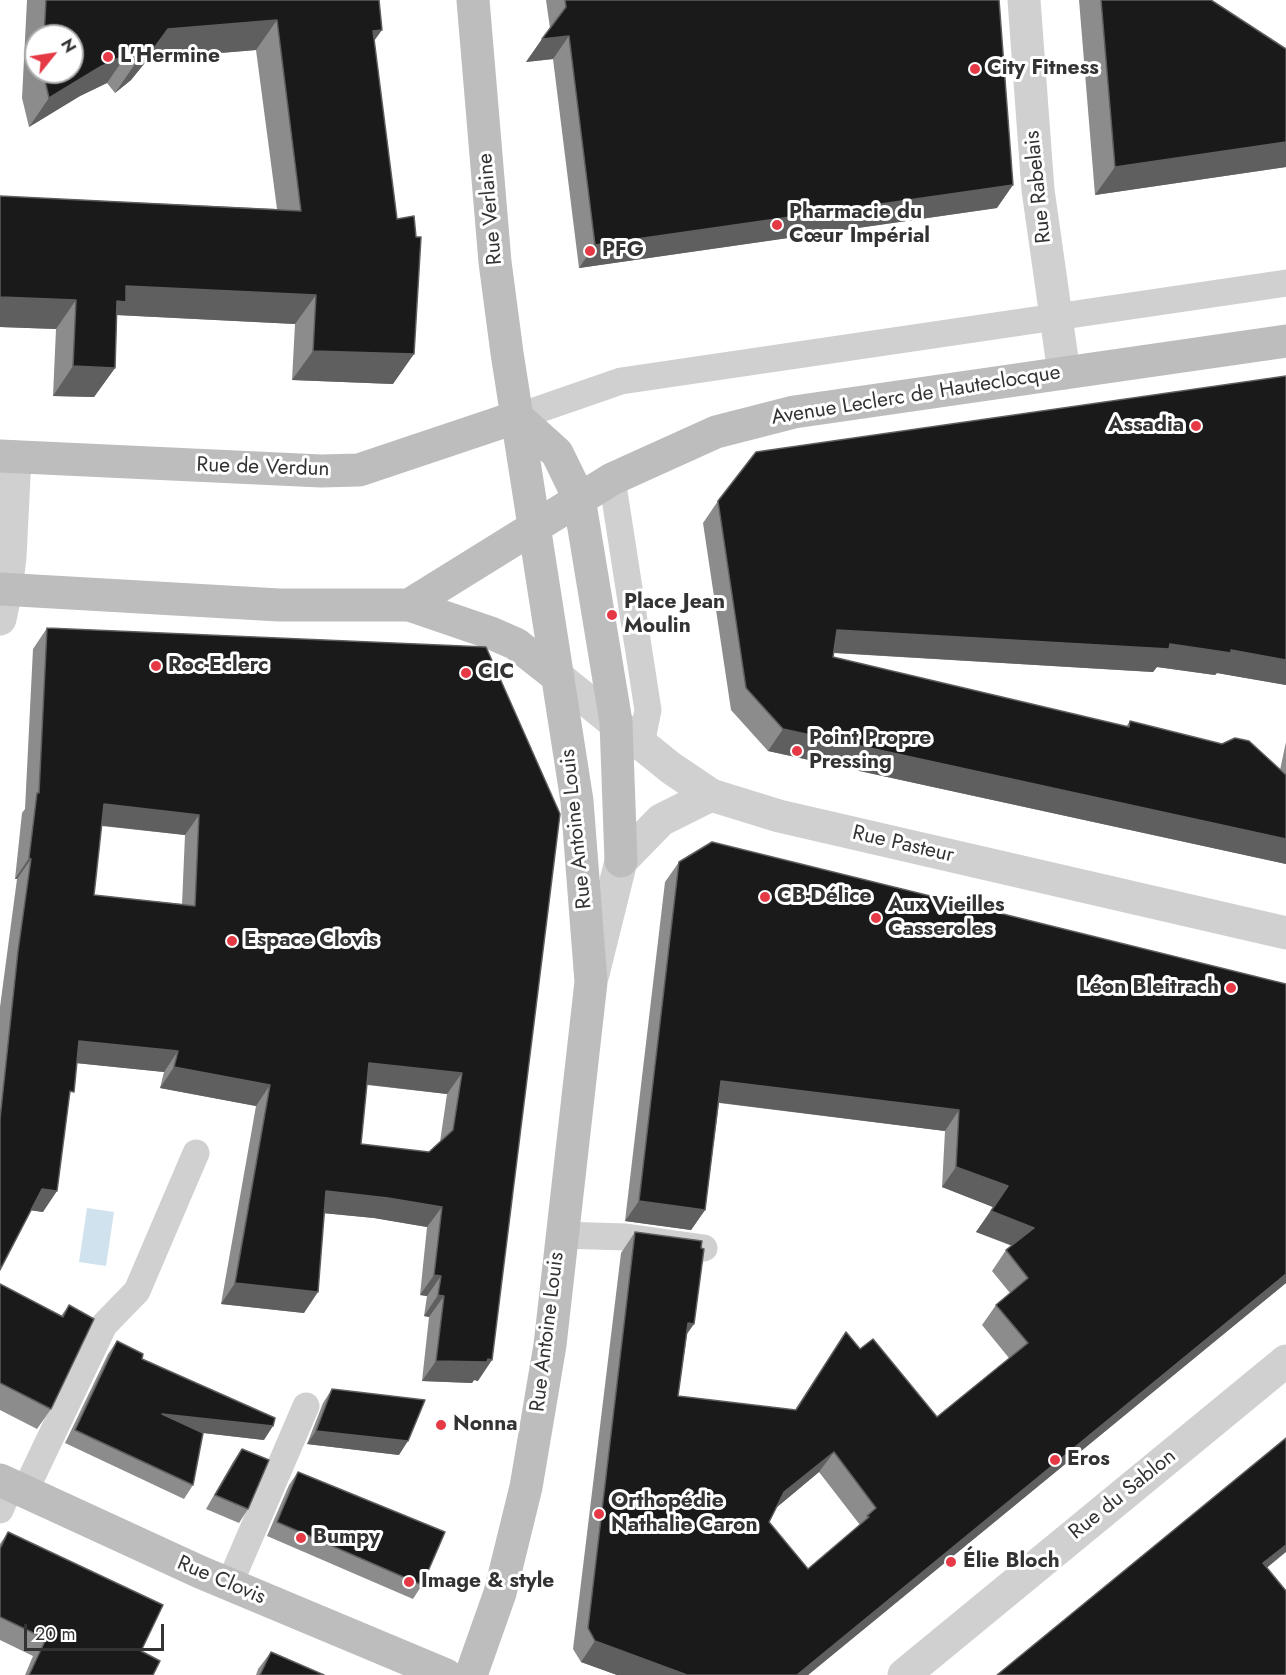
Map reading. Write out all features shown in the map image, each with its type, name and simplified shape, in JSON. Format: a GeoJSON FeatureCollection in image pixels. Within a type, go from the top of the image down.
{"type":"FeatureCollection","features":[{"type":"Feature","properties":{"kind":"main road","name":"Rue Verlaine"},"geometry":{"type":"LineString","coordinates":[[473,0],[495,262],[517,417]]}},
{"type":"Feature","properties":{"kind":"main road","name":"Avenue Leclerc de Hauteclocque"},"geometry":{"type":"LineString","coordinates":[[534,527],[612,478],[716,432],[794,412],[1286,341]]}},
{"type":"Feature","properties":{"kind":"main road","name":"Rue de Verdun"},"geometry":{"type":"LineString","coordinates":[[7,456],[321,471],[359,470],[517,417]]}},
{"type":"Feature","properties":{"kind":"main road"},"geometry":{"type":"LineString","coordinates":[[517,417],[556,453],[579,498],[616,722],[621,861]]}},
{"type":"Feature","properties":{"kind":"main road"},"geometry":{"type":"LineString","coordinates":[[517,417],[558,677]]}},
{"type":"Feature","properties":{"kind":"main road"},"geometry":{"type":"LineString","coordinates":[[409,605],[534,527]]}},
{"type":"Feature","properties":{"kind":"main road"},"geometry":{"type":"LineString","coordinates":[[2,600],[409,605],[516,644],[558,677]]}},
{"type":"Feature","properties":{"kind":"main road","name":"Rue Antoine Louis"},"geometry":{"type":"LineString","coordinates":[[471,1675],[500,1593],[526,1487],[550,1345],[591,982],[577,801],[558,677]]}},
{"type":"Feature","properties":{"kind":"main road","name":"Rue Clovis"},"geometry":{"type":"LineString","coordinates":[[9,1492],[446,1675]]}},
{"type":"Feature","properties":{"kind":"street","name":"Rue Rabelais"},"geometry":{"type":"LineString","coordinates":[[1024,0],[1038,190],[1064,373]]}},
{"type":"Feature","properties":{"kind":"street"},"geometry":{"type":"LineString","coordinates":[[2,600],[7,456]]}},
{"type":"Feature","properties":{"kind":"street","name":"Rue Pasteur"},"geometry":{"type":"LineString","coordinates":[[558,677],[671,768],[711,795],[779,816],[1286,933]]}},
{"type":"Feature","properties":{"kind":"street","name":"Rue Antoine Louis"},"geometry":{"type":"LineString","coordinates":[[591,982],[621,861],[661,820],[711,795]]}},
{"type":"Feature","properties":{"kind":"street","name":"Rue du Sablon"},"geometry":{"type":"LineString","coordinates":[[904,1675],[1286,1361]]}},
{"type":"Feature","properties":{"kind":"lane"},"geometry":{"type":"LineString","coordinates":[[517,417],[621,381],[1286,283]]}},
{"type":"Feature","properties":{"kind":"lane"},"geometry":{"type":"LineString","coordinates":[[612,478],[648,710],[641,744]]}},
{"type":"Feature","properties":{"kind":"lane"},"geometry":{"type":"LineString","coordinates":[[9,1492],[104,1325],[138,1292],[196,1153]]}},
{"type":"Feature","properties":{"kind":"lane"},"geometry":{"type":"LineString","coordinates":[[561,1235],[626,1237],[704,1248]]}},
{"type":"Feature","properties":{"kind":"lane"},"geometry":{"type":"LineString","coordinates":[[229,1585],[306,1406]]}},
{"type":"Feature","properties":{"kind":"water"},"geometry":{"type":"Polygon","coordinates":[[[87,1208],[114,1212],[106,1266],[79,1262],[87,1208]]]}},
{"type":"Feature","properties":{"kind":"building"},"geometry":{"type":"Polygon","coordinates":[[[46,0],[379,0],[382,30],[373,31],[397,219],[414,216],[416,237],[421,237],[414,354],[313,351],[316,295],[126,286],[126,302],[117,301],[115,368],[73,366],[76,300],[0,297],[0,196],[301,211],[277,20],[168,29],[152,51],[135,64],[127,54],[84,77],[84,24],[45,24],[46,0]]]}},
{"type":"Feature","properties":{"kind":"building"},"geometry":{"type":"Polygon","coordinates":[[[565,0],[999,0],[1013,185],[595,245],[569,36],[542,39],[566,7],[565,0]]]}},
{"type":"Feature","properties":{"kind":"building"},"geometry":{"type":"Polygon","coordinates":[[[1101,0],[1211,0],[1286,49],[1286,142],[1115,167],[1101,0]]]}},
{"type":"Feature","properties":{"kind":"building"},"geometry":{"type":"Polygon","coordinates":[[[46,84],[72,84],[49,98],[46,84]]]}},
{"type":"Feature","properties":{"kind":"building"},"geometry":{"type":"Polygon","coordinates":[[[1286,376],[1286,660],[1231,650],[1231,653],[1170,644],[1169,649],[837,630],[833,657],[1129,727],[1130,721],[1222,744],[1235,738],[1249,741],[1286,775],[1286,839],[783,729],[746,688],[718,501],[756,452],[1286,376]]]}},
{"type":"Feature","properties":{"kind":"building"},"geometry":{"type":"Polygon","coordinates":[[[47,628],[486,647],[560,814],[492,1360],[488,1359],[487,1362],[436,1361],[444,1296],[438,1295],[441,1276],[434,1275],[442,1207],[326,1191],[318,1292],[235,1283],[270,1085],[174,1067],[178,1051],[79,1041],[74,1092],[70,1091],[57,1191],[42,1189],[0,1270],[0,1119],[18,951],[31,859],[29,858],[37,793],[39,793],[47,628]],[[104,804],[94,895],[195,906],[199,815],[104,804]],[[369,1063],[361,1144],[429,1152],[453,1130],[462,1073],[369,1063]]]}},
{"type":"Feature","properties":{"kind":"building"},"geometry":{"type":"Polygon","coordinates":[[[712,842],[1286,984],[1286,1274],[797,1675],[687,1675],[595,1641],[588,1628],[635,1232],[702,1241],[701,1248],[704,1249],[694,1324],[688,1323],[678,1396],[796,1410],[846,1332],[860,1349],[873,1339],[937,1417],[1028,1343],[996,1305],[1028,1278],[1006,1250],[1034,1228],[991,1211],[1008,1186],[956,1167],[959,1110],[721,1081],[705,1210],[639,1201],[679,862],[712,842]],[[834,1452],[784,1492],[769,1522],[808,1569],[869,1517],[867,1516],[876,1508],[834,1452]]]}},
{"type":"Feature","properties":{"kind":"building"},"geometry":{"type":"Polygon","coordinates":[[[0,1284],[63,1317],[69,1305],[94,1319],[51,1409],[0,1383],[0,1284]]]}},
{"type":"Feature","properties":{"kind":"building"},"geometry":{"type":"Polygon","coordinates":[[[117,1341],[143,1354],[142,1359],[275,1418],[273,1426],[162,1414],[203,1433],[193,1485],[75,1430],[117,1341]]]}},
{"type":"Feature","properties":{"kind":"building"},"geometry":{"type":"Polygon","coordinates":[[[332,1389],[425,1400],[408,1441],[316,1431],[332,1389]]]}},
{"type":"Feature","properties":{"kind":"building"},"geometry":{"type":"Polygon","coordinates":[[[1286,1438],[1286,1545],[1263,1563],[1286,1591],[1286,1675],[997,1675],[1286,1438]]]}},
{"type":"Feature","properties":{"kind":"building"},"geometry":{"type":"Polygon","coordinates":[[[242,1449],[269,1460],[248,1509],[215,1495],[242,1449]]]}},
{"type":"Feature","properties":{"kind":"building"},"geometry":{"type":"Polygon","coordinates":[[[298,1472],[445,1532],[422,1585],[277,1522],[298,1472]]]}},
{"type":"Feature","properties":{"kind":"building"},"geometry":{"type":"Polygon","coordinates":[[[8,1532],[163,1605],[141,1651],[160,1661],[153,1675],[29,1675],[46,1639],[0,1617],[0,1549],[8,1532]]]}},
{"type":"Feature","properties":{"kind":"building"},"geometry":{"type":"Polygon","coordinates":[[[271,1652],[324,1675],[260,1675],[271,1652]]]}},
{"type":"Feature","properties":{"kind":"place","name":"L'Hermine"},"geometry":{"type":"Point","coordinates":[108,57]}},
{"type":"Feature","properties":{"kind":"place","name":"City Fitness"},"geometry":{"type":"Point","coordinates":[975,69]}},
{"type":"Feature","properties":{"kind":"place","name":"Pharmacie du Cœur Impérial"},"geometry":{"type":"Point","coordinates":[777,225]}},
{"type":"Feature","properties":{"kind":"place","name":"PFG"},"geometry":{"type":"Point","coordinates":[590,251]}},
{"type":"Feature","properties":{"kind":"place","name":"Assadia"},"geometry":{"type":"Point","coordinates":[1196,426]}},
{"type":"Feature","properties":{"kind":"place","name":"Place Jean Moulin"},"geometry":{"type":"Point","coordinates":[612,615]}},
{"type":"Feature","properties":{"kind":"place","name":"Roc-Eclerc"},"geometry":{"type":"Point","coordinates":[156,666]}},
{"type":"Feature","properties":{"kind":"place","name":"CIC"},"geometry":{"type":"Point","coordinates":[466,673]}},
{"type":"Feature","properties":{"kind":"place","name":"Point Propre Pressing"},"geometry":{"type":"Point","coordinates":[797,751]}},
{"type":"Feature","properties":{"kind":"place","name":"CB-Délice"},"geometry":{"type":"Point","coordinates":[765,897]}},
{"type":"Feature","properties":{"kind":"place","name":"Aux Vieilles Casseroles"},"geometry":{"type":"Point","coordinates":[876,918]}},
{"type":"Feature","properties":{"kind":"place","name":"Espace Clovis"},"geometry":{"type":"Point","coordinates":[232,941]}},
{"type":"Feature","properties":{"kind":"place","name":"Léon Bleitrach"},"geometry":{"type":"Point","coordinates":[1231,988]}},
{"type":"Feature","properties":{"kind":"place","name":"Nonna"},"geometry":{"type":"Point","coordinates":[441,1425]}},
{"type":"Feature","properties":{"kind":"place","name":"Eros"},"geometry":{"type":"Point","coordinates":[1055,1460]}},
{"type":"Feature","properties":{"kind":"place","name":"Orthopédie Nathalie Caron"},"geometry":{"type":"Point","coordinates":[599,1514]}},
{"type":"Feature","properties":{"kind":"place","name":"Bumpy"},"geometry":{"type":"Point","coordinates":[301,1538]}},
{"type":"Feature","properties":{"kind":"place","name":"Élie Bloch"},"geometry":{"type":"Point","coordinates":[951,1562]}},
{"type":"Feature","properties":{"kind":"place","name":"Image & style"},"geometry":{"type":"Point","coordinates":[409,1582]}}]}
